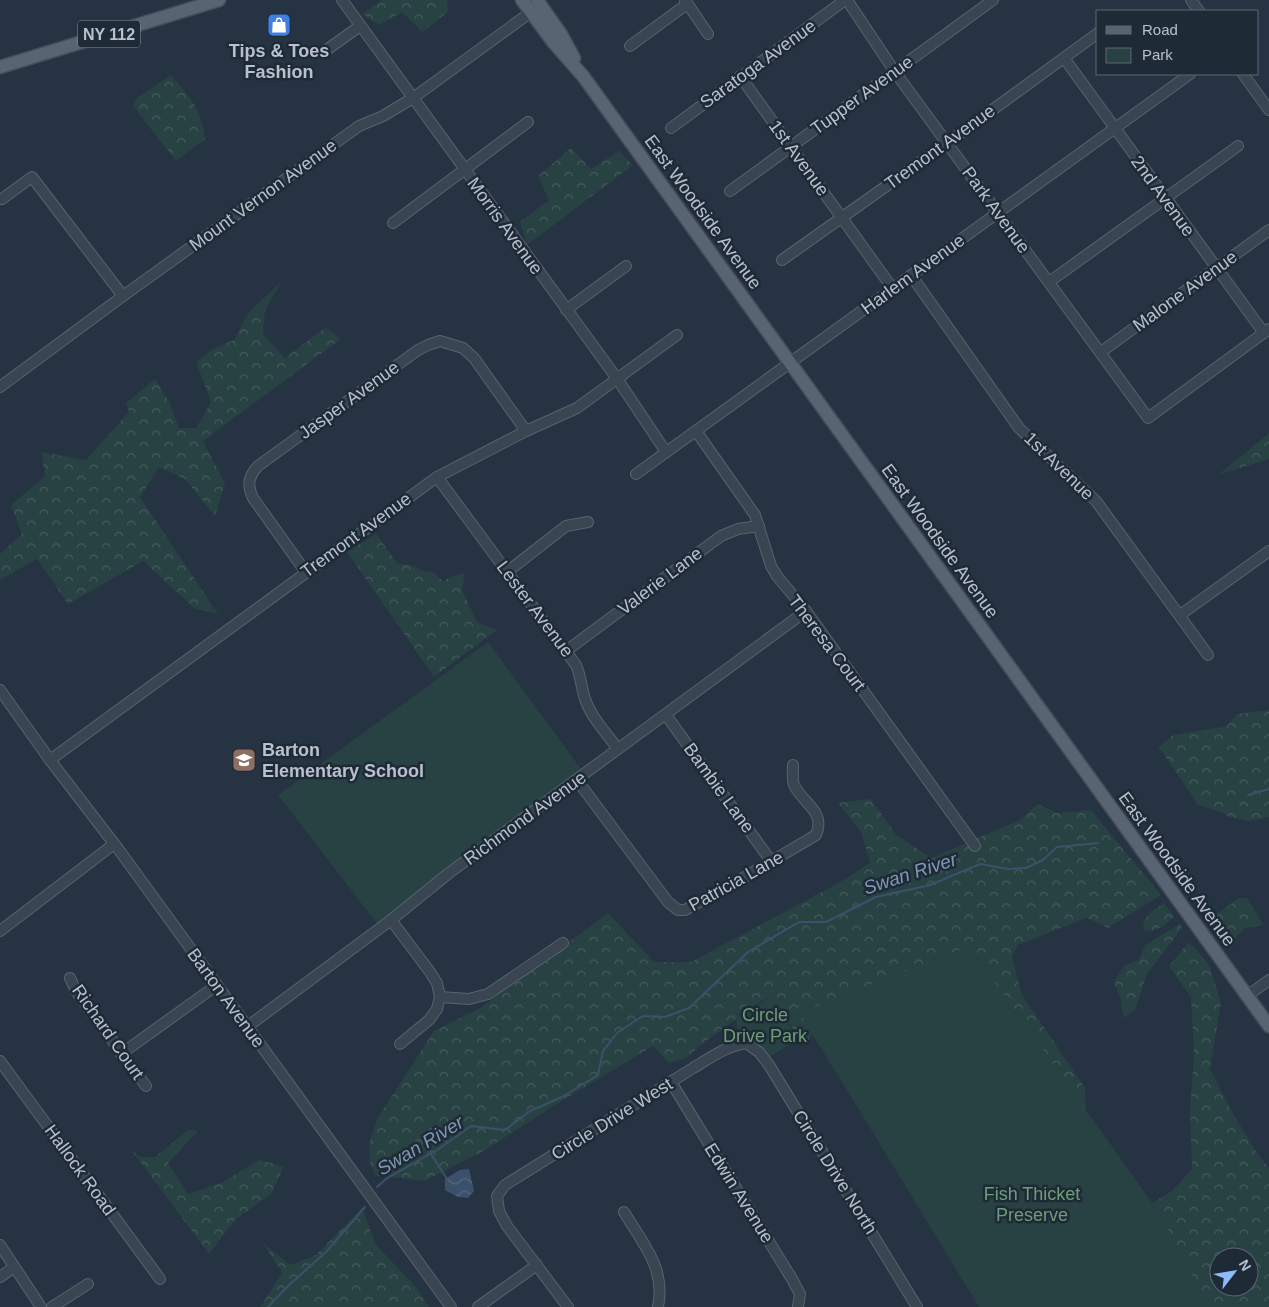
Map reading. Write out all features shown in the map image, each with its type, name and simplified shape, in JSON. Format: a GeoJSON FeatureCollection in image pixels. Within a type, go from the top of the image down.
{"type":"FeatureCollection","features":[{"type":"Feature","properties":{"kind":"main road","name":"NY 112"},"geometry":{"type":"LineString","coordinates":[[0,67],[219,0]]}},
{"type":"Feature","properties":{"kind":"main road","name":"East Woodside Avenue"},"geometry":{"type":"LineString","coordinates":[[522,0],[553,42],[583,76],[1269,1026]]}},
{"type":"Feature","properties":{"kind":"main road","name":"East Woodside Avenue"},"geometry":{"type":"LineString","coordinates":[[537,0],[561,34],[583,76]]}},
{"type":"Feature","properties":{"kind":"street","name":"Morris Avenue"},"geometry":{"type":"LineString","coordinates":[[342,0],[618,380],[666,452]]}},
{"type":"Feature","properties":{"kind":"street","name":"Park Avenue"},"geometry":{"type":"LineString","coordinates":[[846,0],[895,72],[1148,418],[1266,331]]}},
{"type":"Feature","properties":{"kind":"street","name":"Saratoga Avenue"},"geometry":{"type":"LineString","coordinates":[[671,128],[846,0]]}},
{"type":"Feature","properties":{"kind":"street","name":"Tupper Avenue"},"geometry":{"type":"LineString","coordinates":[[730,191],[993,0]]}},
{"type":"Feature","properties":{"kind":"street"},"geometry":{"type":"LineString","coordinates":[[630,46],[686,2],[708,34]]}},
{"type":"Feature","properties":{"kind":"street","name":"Mount Vernon Avenue"},"geometry":{"type":"LineString","coordinates":[[0,386],[359,126],[384,116],[412,98],[531,12]]}},
{"type":"Feature","properties":{"kind":"street"},"geometry":{"type":"LineString","coordinates":[[325,51],[360,26]]}},
{"type":"Feature","properties":{"kind":"street","name":"Tremont Avenue"},"geometry":{"type":"LineString","coordinates":[[782,260],[1096,34]]}},
{"type":"Feature","properties":{"kind":"street","name":"2nd Avenue"},"geometry":{"type":"LineString","coordinates":[[1064,58],[1216,268],[1266,331]]}},
{"type":"Feature","properties":{"kind":"street","name":"Harlem Avenue"},"geometry":{"type":"LineString","coordinates":[[636,474],[1189,75]]}},
{"type":"Feature","properties":{"kind":"street"},"geometry":{"type":"LineString","coordinates":[[1244,75],[1269,110]]}},
{"type":"Feature","properties":{"kind":"street","name":"1st Avenue"},"geometry":{"type":"LineString","coordinates":[[740,76],[893,289]]}},
{"type":"Feature","properties":{"kind":"street"},"geometry":{"type":"LineString","coordinates":[[393,223],[528,122]]}},
{"type":"Feature","properties":{"kind":"street"},"geometry":{"type":"LineString","coordinates":[[1049,282],[1238,146]]}},
{"type":"Feature","properties":{"kind":"street"},"geometry":{"type":"LineString","coordinates":[[2,199],[32,177],[123,296]]}},
{"type":"Feature","properties":{"kind":"street","name":"Malone Avenue"},"geometry":{"type":"LineString","coordinates":[[1101,352],[1269,230]]}},
{"type":"Feature","properties":{"kind":"street"},"geometry":{"type":"LineString","coordinates":[[566,310],[626,266]]}},
{"type":"Feature","properties":{"kind":"street","name":"1st Avenue"},"geometry":{"type":"LineString","coordinates":[[911,276],[1019,428],[1096,501],[1208,655]]}},
{"type":"Feature","properties":{"kind":"street","name":"Tremont Avenue"},"geometry":{"type":"LineString","coordinates":[[50,760],[305,571],[437,476],[526,431],[577,408],[677,336]]}},
{"type":"Feature","properties":{"kind":"street","name":"Jasper Avenue"},"geometry":{"type":"LineString","coordinates":[[305,571],[253,498],[249,489],[249,479],[258,466],[418,350],[428,344],[440,341],[463,348],[474,358],[526,431]]}},
{"type":"Feature","properties":{"kind":"street","name":"Theresa Court"},"geometry":{"type":"LineString","coordinates":[[696,431],[755,515],[771,566],[777,576],[806,611],[975,846]]}},
{"type":"Feature","properties":{"kind":"street","name":"Lester Avenue"},"geometry":{"type":"LineString","coordinates":[[437,476],[566,651],[579,672],[589,708],[618,749]]}},
{"type":"Feature","properties":{"kind":"street"},"geometry":{"type":"LineString","coordinates":[[507,572],[566,526],[588,522]]}},
{"type":"Feature","properties":{"kind":"street","name":"Valerie Lane"},"geometry":{"type":"LineString","coordinates":[[566,651],[722,536],[738,529],[759,526]]}},
{"type":"Feature","properties":{"kind":"street"},"geometry":{"type":"LineString","coordinates":[[1180,615],[1269,551]]}},
{"type":"Feature","properties":{"kind":"street","name":"Richmond Avenue"},"geometry":{"type":"LineString","coordinates":[[247,1027],[392,920],[449,873],[806,611]]}},
{"type":"Feature","properties":{"kind":"street","name":"Barton Avenue"},"geometry":{"type":"LineString","coordinates":[[0,690],[451,1307]]}},
{"type":"Feature","properties":{"kind":"street","name":"Bambie Lane"},"geometry":{"type":"LineString","coordinates":[[666,715],[771,861]]}},
{"type":"Feature","properties":{"kind":"street","name":"Patricia Lane"},"geometry":{"type":"LineString","coordinates":[[577,780],[668,902],[678,910],[685,910],[816,835],[819,821],[816,814],[793,784],[793,765]]}},
{"type":"Feature","properties":{"kind":"street"},"geometry":{"type":"LineString","coordinates":[[0,931],[114,844]]}},
{"type":"Feature","properties":{"kind":"street"},"geometry":{"type":"LineString","coordinates":[[392,920],[437,983],[440,997],[437,1009],[429,1020],[400,1044]]}},
{"type":"Feature","properties":{"kind":"street"},"geometry":{"type":"LineString","coordinates":[[440,997],[470,1000],[488,994],[563,943]]}},
{"type":"Feature","properties":{"kind":"street","name":"Richard Court"},"geometry":{"type":"LineString","coordinates":[[70,978],[76,991],[146,1086]]}},
{"type":"Feature","properties":{"kind":"street"},"geometry":{"type":"LineString","coordinates":[[1247,996],[1269,980]]}},
{"type":"Feature","properties":{"kind":"street"},"geometry":{"type":"LineString","coordinates":[[121,1054],[217,985]]}},
{"type":"Feature","properties":{"kind":"street","name":"Circle Drive West"},"geometry":{"type":"LineString","coordinates":[[537,1265],[507,1226],[499,1211],[497,1196],[505,1185],[722,1051],[735,1044],[746,1043]]}},
{"type":"Feature","properties":{"kind":"street","name":"Circle Drive North"},"geometry":{"type":"LineString","coordinates":[[746,1043],[759,1052],[769,1065],[918,1307]]}},
{"type":"Feature","properties":{"kind":"street","name":"Hallock Road"},"geometry":{"type":"LineString","coordinates":[[0,1061],[160,1279]]}},
{"type":"Feature","properties":{"kind":"street","name":"Edwin Avenue"},"geometry":{"type":"LineString","coordinates":[[671,1082],[792,1279],[800,1294],[798,1307]]}},
{"type":"Feature","properties":{"kind":"street"},"geometry":{"type":"LineString","coordinates":[[624,1212],[657,1268],[660,1288],[658,1307]]}},
{"type":"Feature","properties":{"kind":"street"},"geometry":{"type":"LineString","coordinates":[[0,1245],[41,1307]]}},
{"type":"Feature","properties":{"kind":"street"},"geometry":{"type":"LineString","coordinates":[[478,1307],[537,1265],[568,1307]]}},
{"type":"Feature","properties":{"kind":"street"},"geometry":{"type":"LineString","coordinates":[[0,1277],[14,1267]]}},
{"type":"Feature","properties":{"kind":"street"},"geometry":{"type":"LineString","coordinates":[[52,1307],[88,1284]]}},
{"type":"Feature","properties":{"kind":"green space"},"geometry":{"type":"Polygon","coordinates":[[[382,0],[447,0],[448,12],[422,32],[402,12],[379,25],[362,14],[382,0]]]}},
{"type":"Feature","properties":{"kind":"green space"},"geometry":{"type":"Polygon","coordinates":[[[171,75],[194,104],[201,120],[205,139],[176,161],[133,106],[137,98],[171,75]]]}},
{"type":"Feature","properties":{"kind":"green space"},"geometry":{"type":"Polygon","coordinates":[[[571,148],[591,169],[619,151],[633,165],[527,245],[520,222],[549,200],[538,176],[571,148]]]}},
{"type":"Feature","properties":{"kind":"green space"},"geometry":{"type":"Polygon","coordinates":[[[282,281],[265,310],[263,334],[285,358],[326,327],[341,339],[203,441],[225,483],[215,516],[185,479],[159,467],[140,497],[218,614],[194,608],[143,561],[68,604],[37,559],[0,580],[0,554],[22,534],[11,505],[45,476],[41,452],[86,460],[129,412],[126,403],[155,379],[169,402],[179,428],[196,428],[211,402],[196,362],[211,350],[234,340],[248,313],[282,281]]]}},
{"type":"Feature","properties":{"kind":"green space"},"geometry":{"type":"Polygon","coordinates":[[[1269,433],[1269,459],[1218,475],[1262,439],[1269,433]]]}},
{"type":"Feature","properties":{"kind":"green space"},"geometry":{"type":"Polygon","coordinates":[[[376,534],[398,564],[412,565],[423,571],[433,572],[443,581],[455,575],[465,573],[462,590],[477,622],[497,630],[434,677],[347,552],[376,534]]]}},
{"type":"Feature","properties":{"kind":"green space"},"geometry":{"type":"Polygon","coordinates":[[[488,642],[584,773],[378,925],[278,795],[488,642]]]}},
{"type":"Feature","properties":{"kind":"green space"},"geometry":{"type":"Polygon","coordinates":[[[1269,710],[1269,817],[1250,821],[1229,817],[1221,812],[1198,805],[1159,747],[1173,735],[1227,726],[1237,714],[1269,710]]]}},
{"type":"Feature","properties":{"kind":"green space"},"geometry":{"type":"Polygon","coordinates":[[[871,799],[896,835],[931,858],[1020,820],[1038,804],[1057,813],[1091,810],[1161,895],[1108,928],[1086,918],[1018,945],[1012,957],[1022,995],[1085,1088],[1086,1151],[1144,1208],[1172,1191],[1192,1169],[1190,1111],[1194,1054],[1191,997],[1169,966],[1189,942],[1209,964],[1221,1003],[1210,1069],[1231,1110],[1257,1153],[1269,1168],[1269,1307],[985,1307],[812,1034],[809,1040],[793,1029],[772,997],[759,1002],[686,1058],[669,1063],[653,1046],[482,1152],[424,1181],[375,1175],[370,1163],[369,1144],[377,1119],[434,1031],[480,1008],[608,913],[654,962],[691,962],[837,884],[870,863],[861,832],[838,803],[871,799]]]}},
{"type":"Feature","properties":{"kind":"green space"},"geometry":{"type":"Polygon","coordinates":[[[1239,898],[1247,898],[1263,925],[1245,928],[1230,944],[1213,922],[1214,916],[1239,898]]]}},
{"type":"Feature","properties":{"kind":"green space"},"geometry":{"type":"Polygon","coordinates":[[[1164,903],[1174,917],[1156,930],[1143,929],[1144,920],[1151,912],[1164,903]]]}},
{"type":"Feature","properties":{"kind":"green space"},"geometry":{"type":"Polygon","coordinates":[[[1180,924],[1182,928],[1147,974],[1135,1010],[1124,1018],[1121,1000],[1114,982],[1116,978],[1126,965],[1138,961],[1145,945],[1180,924]]]}},
{"type":"Feature","properties":{"kind":"green space","name":"Fish Thicket Preserve"},"geometry":{"type":"Polygon","coordinates":[[[969,946],[1158,1211],[1209,1307],[979,1307],[800,1013],[969,946]]]}},
{"type":"Feature","properties":{"kind":"green space","name":"Circle Drive Park"},"geometry":{"type":"Polygon","coordinates":[[[774,995],[797,1040],[768,1058],[739,1041],[736,1017],[774,995]]]}},
{"type":"Feature","properties":{"kind":"green space"},"geometry":{"type":"Polygon","coordinates":[[[188,1130],[198,1131],[168,1163],[188,1194],[223,1182],[259,1160],[284,1166],[271,1194],[235,1220],[209,1254],[132,1151],[141,1157],[155,1157],[188,1130]]]}},
{"type":"Feature","properties":{"kind":"green space"},"geometry":{"type":"Polygon","coordinates":[[[362,1208],[376,1245],[416,1287],[429,1307],[259,1307],[282,1272],[262,1242],[290,1265],[316,1255],[362,1208]]]}},
{"type":"Feature","properties":{"kind":"water"},"geometry":{"type":"Polygon","coordinates":[[[469,1169],[474,1191],[468,1198],[458,1197],[445,1190],[445,1179],[460,1170],[469,1169]]]}},
{"type":"Feature","properties":{"kind":"waterway","name":"Swan River"},"geometry":{"type":"LineString","coordinates":[[1248,795],[1269,789]]}},
{"type":"Feature","properties":{"kind":"waterway","name":"Swan River"},"geometry":{"type":"LineString","coordinates":[[377,1187],[386,1179],[437,1150],[471,1126],[505,1130],[530,1111],[562,1097],[598,1075],[603,1051],[618,1032],[643,1016],[665,1017],[689,1008],[748,952],[799,922],[826,922],[876,897],[930,885],[980,864],[1008,869],[1026,868],[1043,860],[1057,847],[1098,843]]}},
{"type":"Feature","properties":{"kind":"waterway"},"geometry":{"type":"LineString","coordinates":[[431,1154],[447,1179]]}},
{"type":"Feature","properties":{"kind":"waterway","name":"Swan River"},"geometry":{"type":"LineString","coordinates":[[268,1307],[326,1252],[365,1207]]}},
{"type":"Feature","properties":{"kind":"place","name":"Tips & Toes Fashion"},"geometry":{"type":"Point","coordinates":[279,25]}},
{"type":"Feature","properties":{"kind":"place","name":"Barton Elementary School"},"geometry":{"type":"Point","coordinates":[244,760]}}]}
